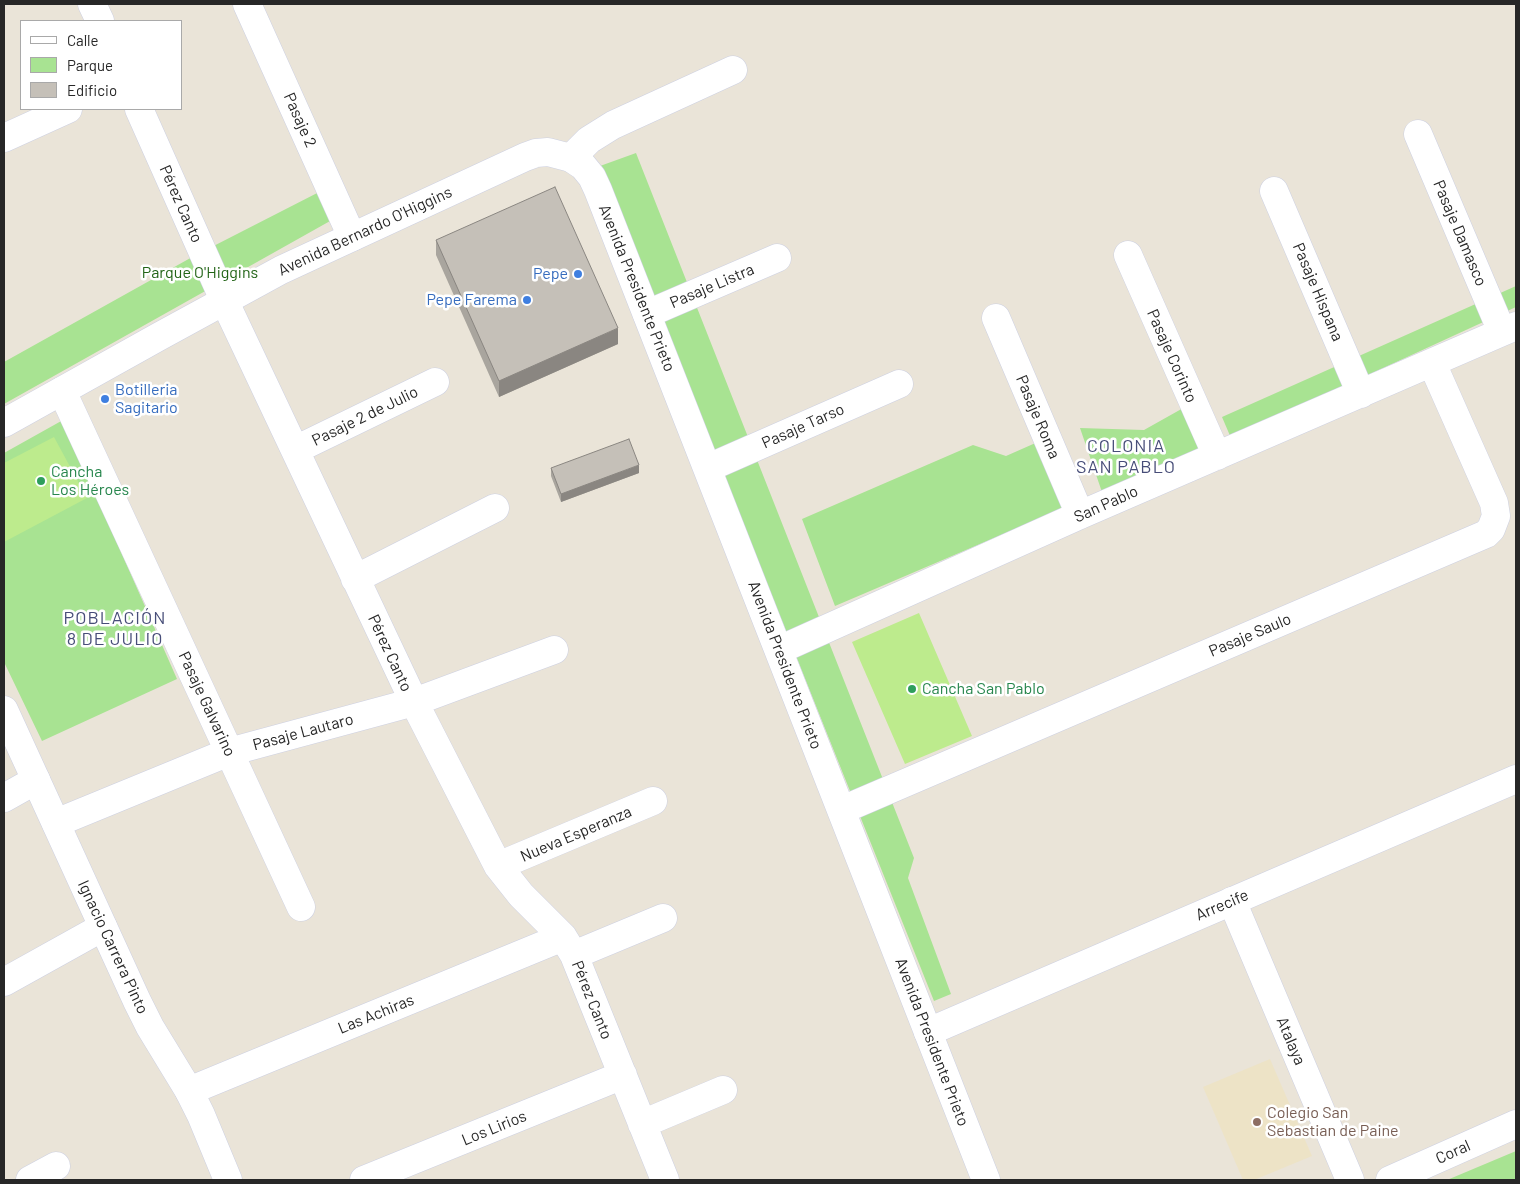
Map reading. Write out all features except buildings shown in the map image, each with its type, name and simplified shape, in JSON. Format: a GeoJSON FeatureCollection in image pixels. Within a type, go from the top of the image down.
{"type":"FeatureCollection","features":[{"type":"Feature","properties":{"kind":"street"},"geometry":{"type":"LineString","coordinates":[[92,4],[100,20]]}},
{"type":"Feature","properties":{"kind":"street","name":"Pasaje 2"},"geometry":{"type":"LineString","coordinates":[[247,4],[352,237]]}},
{"type":"Feature","properties":{"kind":"street"},"geometry":{"type":"LineString","coordinates":[[571,158],[589,140],[613,125],[733,70]]}},
{"type":"Feature","properties":{"kind":"street"},"geometry":{"type":"LineString","coordinates":[[4,138],[66,110]]}},
{"type":"Feature","properties":{"kind":"street","name":"Pérez Canto"},"geometry":{"type":"LineString","coordinates":[[139,110],[224,300],[414,702],[498,866],[521,895],[569,946],[665,1180]]}},
{"type":"Feature","properties":{"kind":"street","name":"Pasaje Damasco"},"geometry":{"type":"LineString","coordinates":[[1418,134],[1509,329]]}},
{"type":"Feature","properties":{"kind":"street","name":"Avenida Bernardo O'Higgins"},"geometry":{"type":"LineString","coordinates":[[4,424],[281,270],[525,157],[536,153],[548,152],[571,158]]}},
{"type":"Feature","properties":{"kind":"street","name":"Avenida Presidente Prieto"},"geometry":{"type":"LineString","coordinates":[[571,158],[583,166],[592,177],[780,650],[986,1180]]}},
{"type":"Feature","properties":{"kind":"street","name":"Pasaje Hispana"},"geometry":{"type":"LineString","coordinates":[[1274,191],[1361,394]]}},
{"type":"Feature","properties":{"kind":"street","name":"Pasaje Corinto"},"geometry":{"type":"LineString","coordinates":[[1128,255],[1217,456]]}},
{"type":"Feature","properties":{"kind":"street","name":"Pasaje Listra"},"geometry":{"type":"LineString","coordinates":[[647,314],[777,258]]}},
{"type":"Feature","properties":{"kind":"street","name":"Pasaje Roma"},"geometry":{"type":"LineString","coordinates":[[996,318],[1080,515]]}},
{"type":"Feature","properties":{"kind":"street","name":"San Pablo"},"geometry":{"type":"LineString","coordinates":[[780,650],[1080,515],[1509,329]]}},
{"type":"Feature","properties":{"kind":"street","name":"Pasaje Saulo"},"geometry":{"type":"LineString","coordinates":[[842,810],[1486,534],[1491,529],[1496,516],[1494,503],[1432,363]]}},
{"type":"Feature","properties":{"kind":"street","name":"Pasaje 2 de Julio"},"geometry":{"type":"LineString","coordinates":[[295,450],[435,382]]}},
{"type":"Feature","properties":{"kind":"street","name":"Pasaje Tarso"},"geometry":{"type":"LineString","coordinates":[[708,468],[899,384]]}},
{"type":"Feature","properties":{"kind":"street","name":"Pasaje Galvarino"},"geometry":{"type":"LineString","coordinates":[[62,391],[301,907]]}},
{"type":"Feature","properties":{"kind":"street"},"geometry":{"type":"LineString","coordinates":[[356,579],[494,508]]}},
{"type":"Feature","properties":{"kind":"street","name":"Pasaje Lautaro"},"geometry":{"type":"LineString","coordinates":[[56,823],[229,752],[414,702],[554,650]]}},
{"type":"Feature","properties":{"kind":"street","name":"Ignacio Carrera Pinto"},"geometry":{"type":"LineString","coordinates":[[4,710],[136,1001],[189,1091],[228,1180]]}},
{"type":"Feature","properties":{"kind":"street","name":"Arrecife"},"geometry":{"type":"LineString","coordinates":[[928,1032],[1516,779]]}},
{"type":"Feature","properties":{"kind":"street"},"geometry":{"type":"LineString","coordinates":[[4,798],[36,780]]}},
{"type":"Feature","properties":{"kind":"street","name":"Nueva Esperanza"},"geometry":{"type":"LineString","coordinates":[[498,866],[653,801]]}},
{"type":"Feature","properties":{"kind":"street","name":"Atalaya"},"geometry":{"type":"LineString","coordinates":[[1232,901],[1350,1180]]}},
{"type":"Feature","properties":{"kind":"street","name":"Las Achiras"},"geometry":{"type":"LineString","coordinates":[[189,1091],[569,946],[664,918]]}},
{"type":"Feature","properties":{"kind":"street"},"geometry":{"type":"LineString","coordinates":[[4,982],[103,927]]}},
{"type":"Feature","properties":{"kind":"street","name":"Los Lirios"},"geometry":{"type":"LineString","coordinates":[[364,1180],[623,1075]]}},
{"type":"Feature","properties":{"kind":"street"},"geometry":{"type":"LineString","coordinates":[[642,1124],[723,1090]]}},
{"type":"Feature","properties":{"kind":"street","name":"Coral"},"geometry":{"type":"LineString","coordinates":[[1390,1180],[1516,1124]]}},
{"type":"Feature","properties":{"kind":"street"},"geometry":{"type":"LineString","coordinates":[[30,1180],[56,1166]]}},
{"type":"Feature","properties":{"kind":"shaded area","name":"Colegio San Sebastian de Paine"},"geometry":{"type":"Polygon","coordinates":[[[1270,1059],[1312,1156],[1254,1180],[1243,1180],[1203,1087],[1270,1059]]]}},
{"type":"Feature","properties":{"kind":"green space"},"geometry":{"type":"Polygon","coordinates":[[[636,153],[914,858],[908,878],[951,994],[934,1001],[600,166],[636,153]]]}},
{"type":"Feature","properties":{"kind":"green space","name":"Parque O'Higgins"},"geometry":{"type":"Polygon","coordinates":[[[325,189],[339,216],[4,404],[4,362],[194,256],[325,189]]]}},
{"type":"Feature","properties":{"kind":"green space"},"geometry":{"type":"Polygon","coordinates":[[[1516,286],[1516,307],[1231,438],[1222,417],[1516,286]]]}},
{"type":"Feature","properties":{"kind":"green space"},"geometry":{"type":"Polygon","coordinates":[[[1185,407],[1200,449],[1103,495],[1080,428],[1144,430],[1185,407]]]}},
{"type":"Feature","properties":{"kind":"green space"},"geometry":{"type":"Polygon","coordinates":[[[63,420],[177,679],[42,741],[4,662],[4,453],[63,420]]]}},
{"type":"Feature","properties":{"kind":"green space","name":"Cancha Los Héroes"},"geometry":{"type":"Polygon","coordinates":[[[54,437],[87,498],[4,542],[4,463],[54,437]]]}},
{"type":"Feature","properties":{"kind":"green space"},"geometry":{"type":"Polygon","coordinates":[[[1040,441],[1069,506],[835,606],[802,519],[973,445],[1006,456],[1040,441]]]}},
{"type":"Feature","properties":{"kind":"green space","name":"Cancha San Pablo"},"geometry":{"type":"Polygon","coordinates":[[[919,613],[972,736],[905,764],[852,642],[919,613]]]}},
{"type":"Feature","properties":{"kind":"green space"},"geometry":{"type":"Polygon","coordinates":[[[1516,1151],[1516,1180],[1447,1180],[1516,1151]]]}},
{"type":"Feature","properties":{"kind":"place","name":"Pepe"},"geometry":{"type":"Point","coordinates":[578,274]}},
{"type":"Feature","properties":{"kind":"place","name":"Pepe Farema"},"geometry":{"type":"Point","coordinates":[527,300]}},
{"type":"Feature","properties":{"kind":"place","name":"Botilleria Sagitario"},"geometry":{"type":"Point","coordinates":[105,399]}},
{"type":"Feature","properties":{"kind":"place","name":"Cancha Los Héroes"},"geometry":{"type":"Point","coordinates":[41,481]}},
{"type":"Feature","properties":{"kind":"place","name":"Cancha San Pablo"},"geometry":{"type":"Point","coordinates":[912,689]}},
{"type":"Feature","properties":{"kind":"place","name":"Colegio San Sebastian de Paine"},"geometry":{"type":"Point","coordinates":[1257,1122]}},
{"type":"Feature","properties":{"kind":"district","name":"COLONIA SAN PABLO"},"geometry":{"type":"Point","coordinates":[1126,456]}},
{"type":"Feature","properties":{"kind":"district","name":"POBLACIÓN 8 DE JULIO"},"geometry":{"type":"Point","coordinates":[115,628]}}]}
